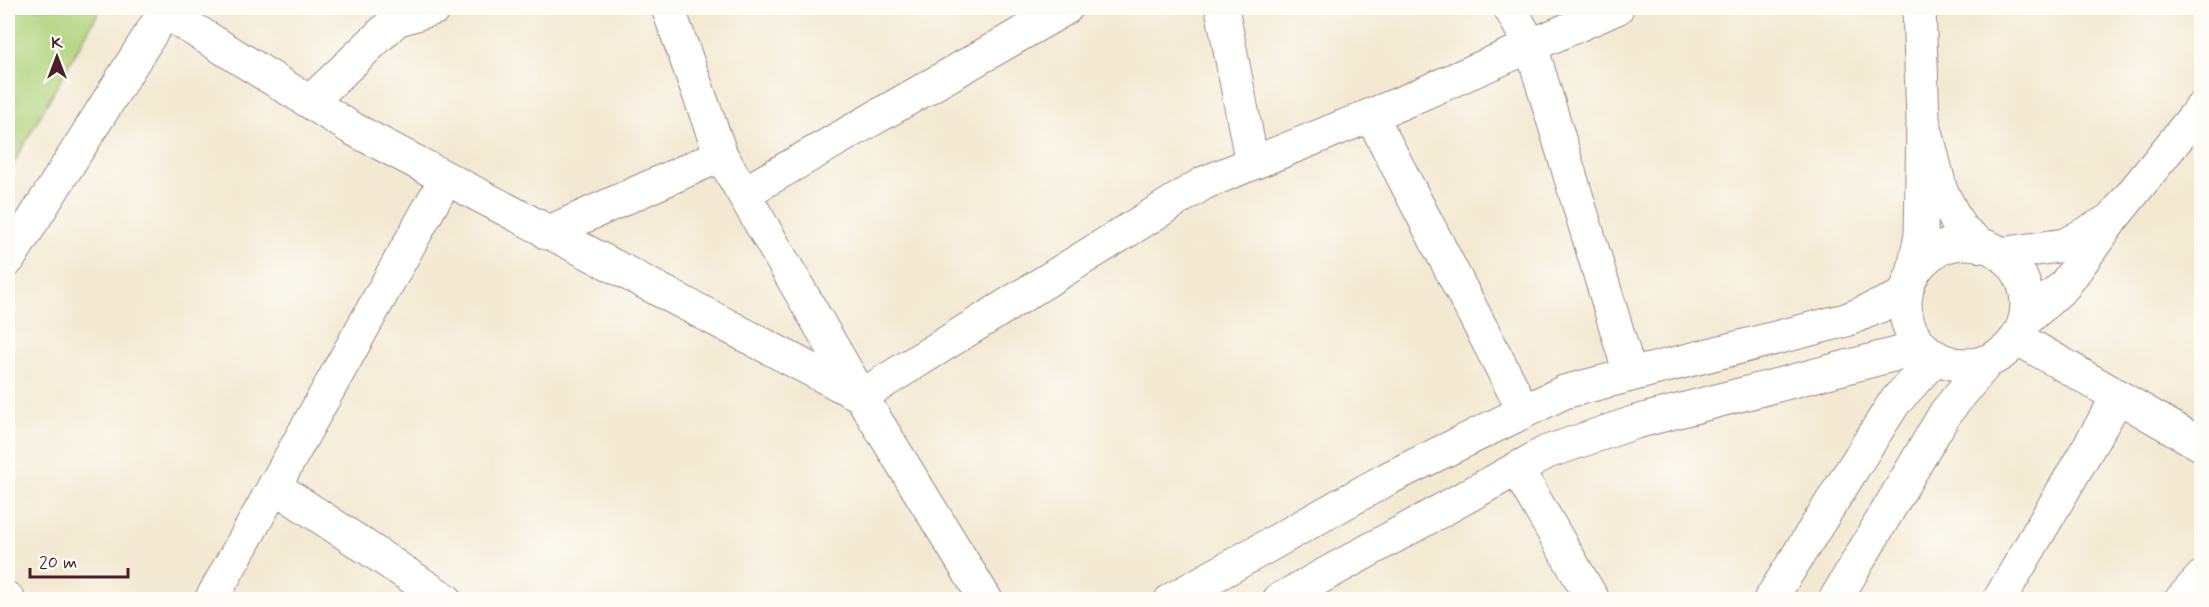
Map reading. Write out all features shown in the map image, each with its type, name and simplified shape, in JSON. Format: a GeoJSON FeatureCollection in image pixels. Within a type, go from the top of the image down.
{"type":"FeatureCollection","features":[{"type":"Feature","properties":{"kind":"street"},"geometry":{"type":"LineString","coordinates":[[310,102],[399,14],[435,8]]}},
{"type":"Feature","properties":{"kind":"street"},"geometry":{"type":"LineString","coordinates":[[668,8],[721,155],[861,396],[986,600]]}},
{"type":"Feature","properties":{"kind":"street"},"geometry":{"type":"LineString","coordinates":[[744,193],[1066,8]]}},
{"type":"Feature","properties":{"kind":"street"},"geometry":{"type":"LineString","coordinates":[[1222,8],[1252,163]]}},
{"type":"Feature","properties":{"kind":"street"},"geometry":{"type":"LineString","coordinates":[[1510,8],[1531,46],[1630,375]]}},
{"type":"Feature","properties":{"kind":"street"},"geometry":{"type":"LineString","coordinates":[[861,396],[1204,183],[1371,115],[1617,8]]}},
{"type":"Feature","properties":{"kind":"street"},"geometry":{"type":"LineString","coordinates":[[1919,8],[1923,120],[1921,235],[1909,284],[1906,316],[1913,336],[1929,352],[1946,362],[1966,365],[1987,362]]}},
{"type":"Feature","properties":{"kind":"street"},"geometry":{"type":"LineString","coordinates":[[8,260],[162,9],[310,102],[446,180],[861,396]]}},
{"type":"Feature","properties":{"kind":"street"},"geometry":{"type":"LineString","coordinates":[[1835,600],[1946,412],[1987,362],[2004,352],[2021,330],[2064,286],[2112,219],[2202,107]]}},
{"type":"Feature","properties":{"kind":"street"},"geometry":{"type":"LineString","coordinates":[[1371,115],[1524,411]]}},
{"type":"Feature","properties":{"kind":"street"},"geometry":{"type":"LineString","coordinates":[[1923,120],[1941,191],[1960,228],[2014,267],[2024,283],[2028,302],[2021,330]]}},
{"type":"Feature","properties":{"kind":"street"},"geometry":{"type":"LineString","coordinates":[[547,233],[721,155]]}},
{"type":"Feature","properties":{"kind":"street"},"geometry":{"type":"LineString","coordinates":[[211,600],[446,180]]}},
{"type":"Feature","properties":{"kind":"street"},"geometry":{"type":"LineString","coordinates":[[1171,600],[1387,479],[1564,392],[1846,320],[1909,284],[1926,258],[1945,247],[1964,243],[1991,250],[2065,244],[2112,219]]}},
{"type":"Feature","properties":{"kind":"street"},"geometry":{"type":"LineString","coordinates":[[2021,330],[2118,397],[2202,445]]}},
{"type":"Feature","properties":{"kind":"street"},"geometry":{"type":"LineString","coordinates":[[1279,600],[1547,452],[1636,422],[1929,352]]}},
{"type":"Feature","properties":{"kind":"street"},"geometry":{"type":"LineString","coordinates":[[1770,600],[1894,402],[1929,352]]}},
{"type":"Feature","properties":{"kind":"street"},"geometry":{"type":"LineString","coordinates":[[1999,600],[2118,397]]}},
{"type":"Feature","properties":{"kind":"street"},"geometry":{"type":"LineString","coordinates":[[1517,469],[1593,600]]}},
{"type":"Feature","properties":{"kind":"street"},"geometry":{"type":"LineString","coordinates":[[274,486],[446,600]]}},
{"type":"Feature","properties":{"kind":"street"},"geometry":{"type":"LineString","coordinates":[[2181,600],[2202,577]]}},
{"type":"Feature","properties":{"kind":"green space"},"geometry":{"type":"Polygon","coordinates":[[[8,8],[93,8],[99,11],[8,173],[8,8]]]}}]}
